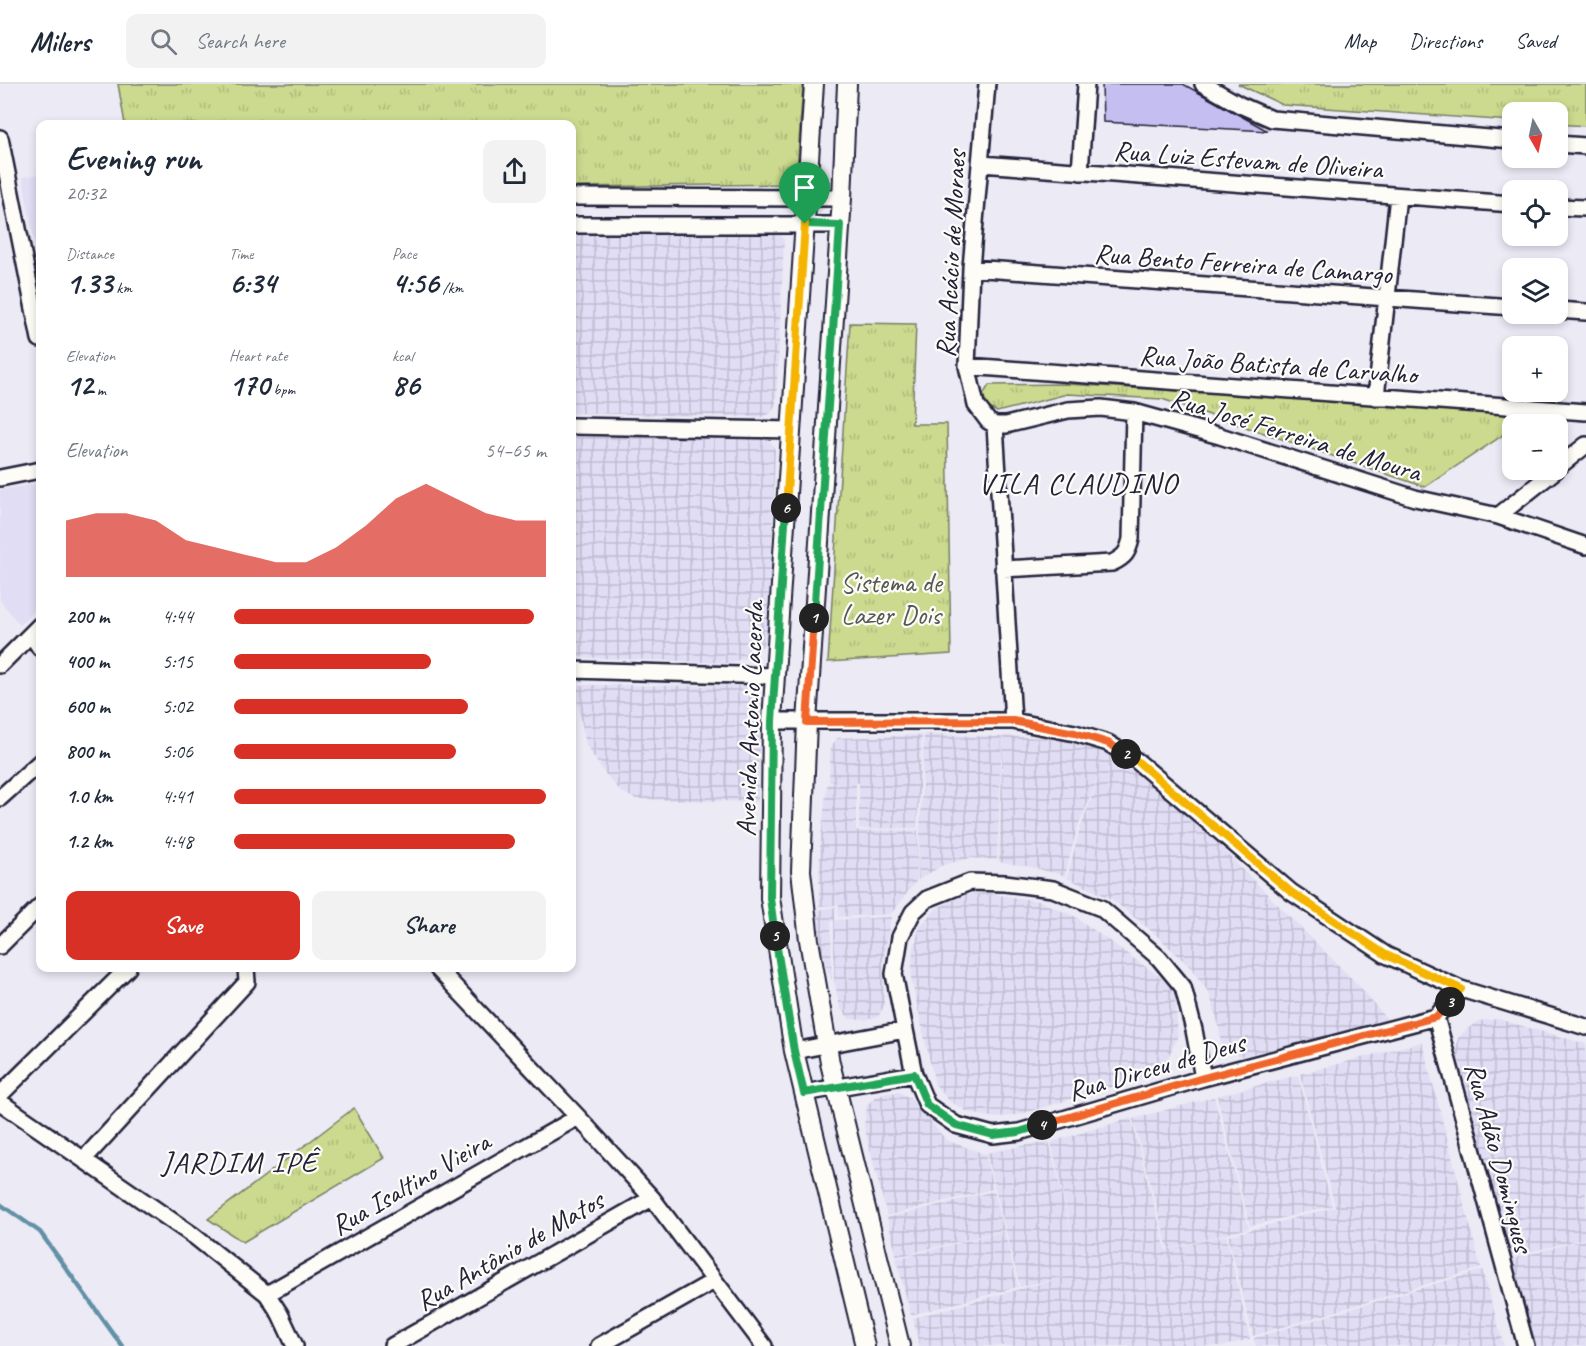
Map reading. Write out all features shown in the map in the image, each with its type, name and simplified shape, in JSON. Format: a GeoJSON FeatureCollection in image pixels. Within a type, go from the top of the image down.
{"type":"FeatureCollection","features":[{"type":"Feature","properties":{"kind":"main road","name":"Avenida Antonio Lacerda"},"geometry":{"type":"LineString","coordinates":[[814,84],[772,721],[770,898],[794,1051],[865,1346]]}},
{"type":"Feature","properties":{"kind":"main road","name":"Avenida Antonio Lacerda"},"geometry":{"type":"LineString","coordinates":[[847,84],[842,198],[807,722],[801,871],[809,940],[827,1044],[900,1346]]}},
{"type":"Feature","properties":{"kind":"street","name":"Rua Acácio de Moraes"},"geometry":{"type":"LineString","coordinates":[[987,84],[971,268],[967,366],[976,405],[991,423]]}},
{"type":"Feature","properties":{"kind":"street"},"geometry":{"type":"LineString","coordinates":[[1080,172],[1086,84]]}},
{"type":"Feature","properties":{"kind":"street"},"geometry":{"type":"LineString","coordinates":[[1203,84],[1240,105],[1272,119],[1502,139]]}},
{"type":"Feature","properties":{"kind":"street"},"geometry":{"type":"LineString","coordinates":[[0,138],[36,296]]}},
{"type":"Feature","properties":{"kind":"street"},"geometry":{"type":"LineString","coordinates":[[1568,145],[1586,146]]}},
{"type":"Feature","properties":{"kind":"street","name":"Rua Luiz Estevam de Oliveira"},"geometry":{"type":"LineString","coordinates":[[981,164],[1502,203]]}},
{"type":"Feature","properties":{"kind":"street"},"geometry":{"type":"LineString","coordinates":[[576,198],[807,196],[842,198]]}},
{"type":"Feature","properties":{"kind":"street"},"geometry":{"type":"LineString","coordinates":[[1377,397],[1398,196]]}},
{"type":"Feature","properties":{"kind":"street"},"geometry":{"type":"LineString","coordinates":[[1568,207],[1586,208]]}},
{"type":"Feature","properties":{"kind":"street"},"geometry":{"type":"LineString","coordinates":[[576,225],[840,225]]}},
{"type":"Feature","properties":{"kind":"street","name":"Rua Bento Ferreira de Camargo"},"geometry":{"type":"LineString","coordinates":[[971,268],[1502,306]]}},
{"type":"Feature","properties":{"kind":"street"},"geometry":{"type":"LineString","coordinates":[[1568,311],[1586,312]]}},
{"type":"Feature","properties":{"kind":"street","name":"Rua João Batista de Carvalho"},"geometry":{"type":"LineString","coordinates":[[967,366],[1586,412]]}},
{"type":"Feature","properties":{"kind":"street","name":"Rua José Ferreira de Moura"},"geometry":{"type":"LineString","coordinates":[[991,423],[1019,422],[1068,410],[1101,408],[1134,412],[1220,436],[1415,498],[1498,516],[1586,546]]}},
{"type":"Feature","properties":{"kind":"street"},"geometry":{"type":"LineString","coordinates":[[1003,569],[1112,563],[1122,559],[1128,552],[1131,539],[1134,412]]}},
{"type":"Feature","properties":{"kind":"street"},"geometry":{"type":"LineString","coordinates":[[991,423],[1013,721]]}},
{"type":"Feature","properties":{"kind":"street"},"geometry":{"type":"LineString","coordinates":[[576,426],[791,430]]}},
{"type":"Feature","properties":{"kind":"street"},"geometry":{"type":"LineString","coordinates":[[1568,459],[1586,445]]}},
{"type":"Feature","properties":{"kind":"street"},"geometry":{"type":"LineString","coordinates":[[0,478],[36,471]]}},
{"type":"Feature","properties":{"kind":"street"},"geometry":{"type":"LineString","coordinates":[[1498,516],[1542,480]]}},
{"type":"Feature","properties":{"kind":"street"},"geometry":{"type":"LineString","coordinates":[[0,665],[36,630]]}},
{"type":"Feature","properties":{"kind":"street"},"geometry":{"type":"LineString","coordinates":[[576,670],[775,676]]}},
{"type":"Feature","properties":{"kind":"street"},"geometry":{"type":"LineString","coordinates":[[772,721],[1013,721],[1075,733],[1108,743],[1137,761],[1291,892],[1386,955],[1461,989],[1586,1028]]}},
{"type":"Feature","properties":{"kind":"street"},"geometry":{"type":"LineString","coordinates":[[0,798],[36,766]]}},
{"type":"Feature","properties":{"kind":"street","name":"Rua Dirceu de Deus"},"geometry":{"type":"LineString","coordinates":[[1203,1078],[1183,987],[1159,958],[1101,908],[1053,889],[1005,883],[970,882],[927,899],[913,912],[900,937],[894,974],[914,1074],[927,1105],[956,1125],[993,1135],[1019,1132],[1203,1078],[1436,1017]]}},
{"type":"Feature","properties":{"kind":"street"},"geometry":{"type":"LineString","coordinates":[[0,946],[36,910]]}},
{"type":"Feature","properties":{"kind":"street"},"geometry":{"type":"LineString","coordinates":[[0,1095],[124,972]]}},
{"type":"Feature","properties":{"kind":"street"},"geometry":{"type":"LineString","coordinates":[[441,972],[652,1198],[764,1346]]}},
{"type":"Feature","properties":{"kind":"street"},"geometry":{"type":"LineString","coordinates":[[84,1159],[247,974]]}},
{"type":"Feature","properties":{"kind":"street"},"geometry":{"type":"LineString","coordinates":[[1436,1017],[1461,989]]}},
{"type":"Feature","properties":{"kind":"street","name":"Rua Adão Domingues"},"geometry":{"type":"LineString","coordinates":[[1436,1017],[1526,1346]]}},
{"type":"Feature","properties":{"kind":"street"},"geometry":{"type":"LineString","coordinates":[[794,1051],[905,1030]]}},
{"type":"Feature","properties":{"kind":"street"},"geometry":{"type":"LineString","coordinates":[[804,1093],[914,1074]]}},
{"type":"Feature","properties":{"kind":"street"},"geometry":{"type":"LineString","coordinates":[[0,1102],[194,1236],[267,1294],[295,1346]]}},
{"type":"Feature","properties":{"kind":"street","name":"Rua Isaltino Vieira"},"geometry":{"type":"LineString","coordinates":[[267,1294],[578,1117]]}},
{"type":"Feature","properties":{"kind":"street","name":"Rua Antônio de Matos"},"geometry":{"type":"LineString","coordinates":[[392,1346],[652,1198]]}},
{"type":"Feature","properties":{"kind":"street"},"geometry":{"type":"LineString","coordinates":[[599,1346],[714,1281]]}},
{"type":"Feature","properties":{"kind":"shaded area"},"geometry":{"type":"Polygon","coordinates":[[[36,175],[36,251],[23,177],[36,175]]]}},
{"type":"Feature","properties":{"kind":"shaded area"},"geometry":{"type":"Polygon","coordinates":[[[774,230],[780,234],[784,240],[776,404],[771,413],[762,417],[576,413],[576,232],[774,230]]]}},
{"type":"Feature","properties":{"kind":"shaded area"},"geometry":{"type":"Polygon","coordinates":[[[576,436],[762,439],[771,442],[775,450],[768,632],[764,644],[756,654],[730,663],[576,657],[576,436]]]}},
{"type":"Feature","properties":{"kind":"shaded area"},"geometry":{"type":"Polygon","coordinates":[[[36,484],[36,609],[20,625],[0,600],[0,490],[36,484]]]}},
{"type":"Feature","properties":{"kind":"shaded area"},"geometry":{"type":"Polygon","coordinates":[[[576,685],[747,686],[756,691],[760,702],[758,802],[636,799],[621,792],[603,771],[586,745],[576,685]]]}},
{"type":"Feature","properties":{"kind":"shaded area"},"geometry":{"type":"Polygon","coordinates":[[[924,734],[1002,737],[997,860],[970,858],[943,865],[918,880],[924,734]]]}},
{"type":"Feature","properties":{"kind":"shaded area"},"geometry":{"type":"Polygon","coordinates":[[[922,735],[917,828],[859,829],[859,783],[856,783],[856,831],[918,830],[917,880],[891,914],[838,917],[839,905],[819,906],[820,847],[827,784],[843,783],[829,782],[831,748],[837,738],[922,735]]]}},
{"type":"Feature","properties":{"kind":"shaded area"},"geometry":{"type":"Polygon","coordinates":[[[1003,736],[1073,739],[1108,751],[1129,766],[1190,812],[1239,866],[1362,989],[1386,1019],[1370,1028],[1241,1056],[1227,1053],[1221,1044],[1219,1026],[1209,993],[1190,967],[1154,933],[1110,898],[1067,878],[1079,832],[1102,768],[1076,832],[1065,876],[1027,866],[999,862],[1003,736]]]}},
{"type":"Feature","properties":{"kind":"shaded area"},"geometry":{"type":"Polygon","coordinates":[[[985,893],[1039,901],[1074,916],[1167,982],[1175,996],[1178,1037],[1167,1059],[1148,1076],[1021,1114],[996,1118],[970,1113],[949,1101],[935,1084],[911,978],[913,952],[920,926],[937,908],[962,896],[985,893]]]}},
{"type":"Feature","properties":{"kind":"shaded area"},"geometry":{"type":"Polygon","coordinates":[[[836,907],[835,920],[891,917],[883,962],[884,1006],[878,1017],[865,1020],[850,1019],[840,1008],[834,979],[834,920],[831,922],[832,980],[825,964],[818,936],[817,910],[836,907]]]}},
{"type":"Feature","properties":{"kind":"shaded area"},"geometry":{"type":"Polygon","coordinates":[[[1498,1019],[1586,1044],[1586,1238],[1510,1257],[1456,1049],[1458,1038],[1467,1029],[1479,1021],[1498,1019]]]}},
{"type":"Feature","properties":{"kind":"shaded area"},"geometry":{"type":"Polygon","coordinates":[[[1422,1042],[1481,1268],[1253,1336],[1228,1236],[1335,1207],[1300,1074],[1422,1042]]]}},
{"type":"Feature","properties":{"kind":"shaded area"},"geometry":{"type":"Polygon","coordinates":[[[1298,1075],[1332,1206],[1250,1226],[1217,1096],[1298,1075]]]}},
{"type":"Feature","properties":{"kind":"shaded area"},"geometry":{"type":"Polygon","coordinates":[[[899,1092],[913,1100],[946,1140],[985,1154],[993,1189],[887,1216],[864,1126],[867,1105],[875,1097],[899,1092]]]}},
{"type":"Feature","properties":{"kind":"shaded area"},"geometry":{"type":"Polygon","coordinates":[[[1214,1097],[1249,1228],[1168,1249],[1133,1119],[1214,1097]]]}},
{"type":"Feature","properties":{"kind":"shaded area"},"geometry":{"type":"Polygon","coordinates":[[[1131,1118],[1166,1250],[1226,1235],[1250,1339],[1224,1346],[919,1346],[913,1318],[1076,1274],[1020,1287],[986,1153],[1049,1141],[1080,1270],[1051,1142],[1131,1118]]]}},
{"type":"Feature","properties":{"kind":"shaded area"},"geometry":{"type":"Polygon","coordinates":[[[994,1191],[1004,1230],[897,1257],[887,1218],[994,1191]]]}},
{"type":"Feature","properties":{"kind":"shaded area"},"geometry":{"type":"Polygon","coordinates":[[[1004,1231],[1018,1287],[911,1315],[896,1259],[1004,1231]]]}},
{"type":"Feature","properties":{"kind":"shaded area"},"geometry":{"type":"Polygon","coordinates":[[[1586,1239],[1586,1346],[1534,1346],[1511,1259],[1586,1239]]]}},
{"type":"Feature","properties":{"kind":"shaded area"},"geometry":{"type":"Polygon","coordinates":[[[1482,1270],[1504,1346],[1256,1346],[1254,1338],[1482,1270]]]}},
{"type":"Feature","properties":{"kind":"green space"},"geometry":{"type":"Polygon","coordinates":[[[118,84],[803,84],[797,171],[783,184],[576,187],[576,120],[124,120],[118,84]]]}},
{"type":"Feature","properties":{"kind":"green space"},"geometry":{"type":"Polygon","coordinates":[[[1238,84],[1586,84],[1586,126],[1568,125],[1568,102],[1502,102],[1502,120],[1283,105],[1238,84]]]}},
{"type":"Feature","properties":{"kind":"green space","name":"Sistema de Lazer Dois"},"geometry":{"type":"Polygon","coordinates":[[[850,323],[916,324],[912,424],[947,424],[951,654],[828,662],[850,323]]]}},
{"type":"Feature","properties":{"kind":"green space"},"geometry":{"type":"Polygon","coordinates":[[[1066,384],[1524,412],[1525,414],[1502,414],[1502,436],[1425,487],[1162,399],[1067,394],[997,412],[988,407],[983,395],[989,385],[1066,384]]]}},
{"type":"Feature","properties":{"kind":"green space"},"geometry":{"type":"Polygon","coordinates":[[[354,1108],[384,1158],[243,1242],[208,1219],[354,1108]]]}},
{"type":"Feature","properties":{"kind":"building"},"geometry":{"type":"Polygon","coordinates":[[[1102,84],[1183,84],[1268,131],[1103,122],[1102,84]]]}},
{"type":"Feature","properties":{"kind":"waterway"},"geometry":{"type":"LineString","coordinates":[[0,1204],[40,1232],[122,1346]]}},
{"type":"Feature","properties":{"kind":"district","name":"VILA CLAUDINO"},"geometry":{"type":"Point","coordinates":[1078,483]}},
{"type":"Feature","properties":{"kind":"district","name":"JARDIM IPÊ"},"geometry":{"type":"Point","coordinates":[240,1162]}},
{"type":"Feature","properties":{"kind":"route"},"geometry":{"type":"LineString","coordinates":[[805,224],[840,225],[807,722],[1013,721],[1075,733],[1108,743],[1137,761],[1291,892],[1386,955],[1461,989],[1436,1017],[1203,1078],[1019,1132],[993,1135],[956,1125],[927,1105],[914,1074],[804,1093],[794,1051],[770,898],[772,721],[805,224]]}}]}
